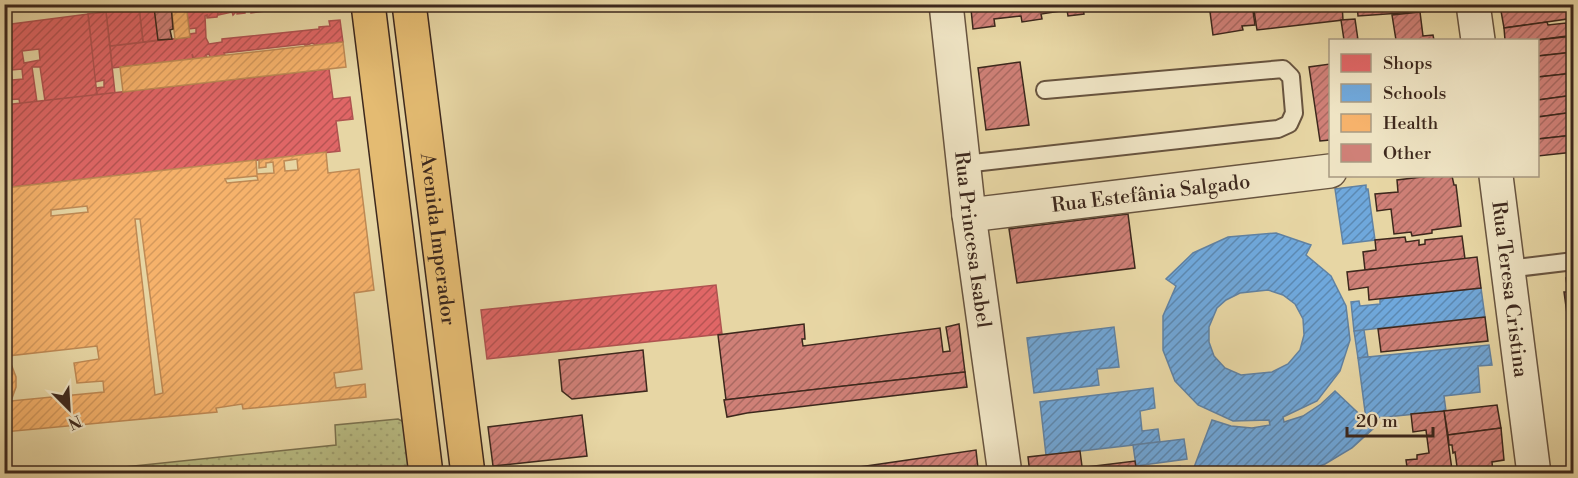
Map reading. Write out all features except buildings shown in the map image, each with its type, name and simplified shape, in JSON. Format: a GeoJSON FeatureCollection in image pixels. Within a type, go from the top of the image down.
{"type":"FeatureCollection","features":[{"type":"Feature","properties":{"kind":"main road"},"geometry":{"type":"LineString","coordinates":[[369,4],[426,474]]}},
{"type":"Feature","properties":{"kind":"main road","name":"Avenida Imperador"},"geometry":{"type":"LineString","coordinates":[[409,4],[468,474]]}},
{"type":"Feature","properties":{"kind":"street","name":"Rua Princesa Isabel"},"geometry":{"type":"LineString","coordinates":[[946,4],[969,215],[1005,474]]}},
{"type":"Feature","properties":{"kind":"street"},"geometry":{"type":"LineString","coordinates":[[1473,4],[1478,39]]}},
{"type":"Feature","properties":{"kind":"street","name":"Rua Estefânia Salgado"},"geometry":{"type":"LineString","coordinates":[[969,215],[1329,171]]}},
{"type":"Feature","properties":{"kind":"street","name":"Rua Teresa Cristina"},"geometry":{"type":"LineString","coordinates":[[1496,177],[1534,474]]}},
{"type":"Feature","properties":{"kind":"lane"},"geometry":{"type":"LineString","coordinates":[[964,164],[1278,129],[1289,124],[1294,113],[1291,77],[1283,69],[1046,90]]}},
{"type":"Feature","properties":{"kind":"lane"},"geometry":{"type":"LineString","coordinates":[[1508,269],[1574,261]]}},
{"type":"Feature","properties":{"kind":"green space"},"geometry":{"type":"Polygon","coordinates":[[[398,419],[406,423],[414,474],[57,474],[336,445],[335,425],[398,419]]]}}]}
